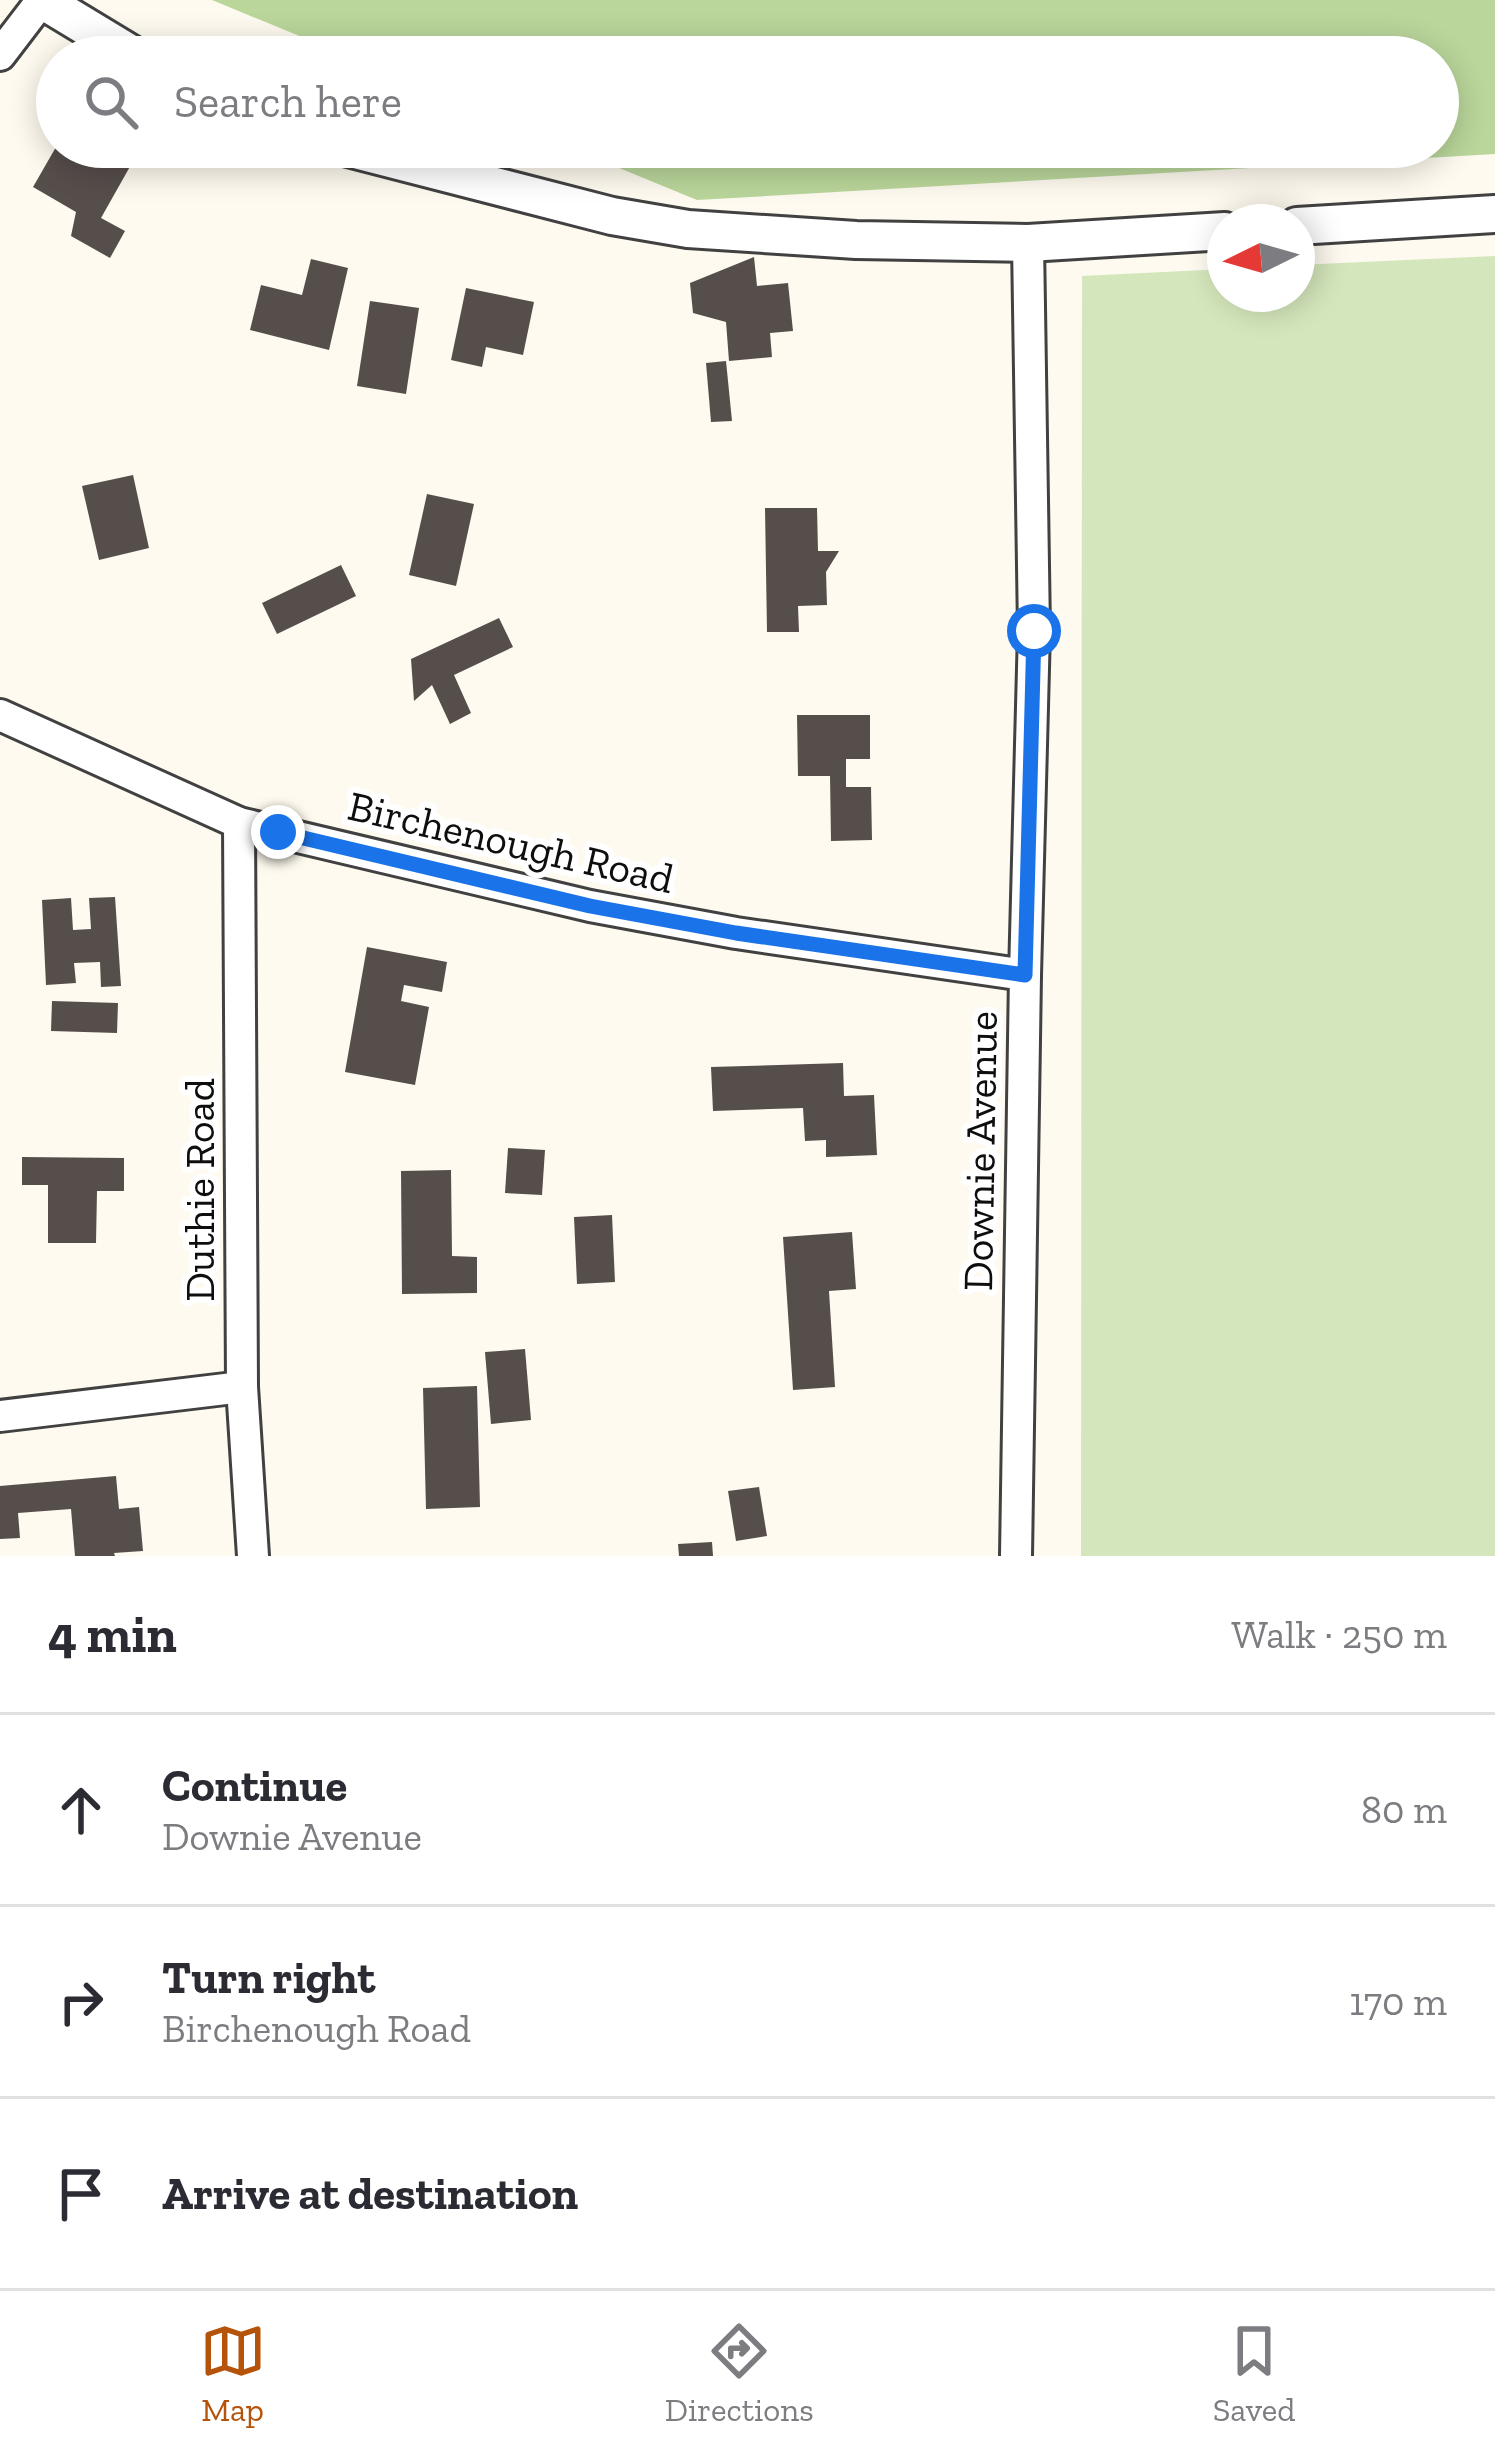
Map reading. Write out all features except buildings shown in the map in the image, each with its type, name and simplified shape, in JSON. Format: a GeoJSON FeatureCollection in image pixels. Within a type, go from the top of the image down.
{"type":"FeatureCollection","features":[{"type":"Feature","properties":{"kind":"street"},"geometry":{"type":"LineString","coordinates":[[0,56],[42,0],[101,36]]}},
{"type":"Feature","properties":{"kind":"street"},"geometry":{"type":"LineString","coordinates":[[426,168],[612,216],[688,229],[856,240],[1028,243],[1207,232]]}},
{"type":"Feature","properties":{"kind":"street"},"geometry":{"type":"LineString","coordinates":[[1315,225],[1495,214]]}},
{"type":"Feature","properties":{"kind":"street","name":"Downie Avenue"},"geometry":{"type":"LineString","coordinates":[[1016,1556],[1034,631],[1028,243]]}},
{"type":"Feature","properties":{"kind":"street","name":"Birchenough Road"},"geometry":{"type":"LineString","coordinates":[[0,715],[239,824],[590,906],[736,933],[1025,975]]}},
{"type":"Feature","properties":{"kind":"street","name":"Duthie Road"},"geometry":{"type":"LineString","coordinates":[[239,824],[242,1387],[253,1556]]}},
{"type":"Feature","properties":{"kind":"street"},"geometry":{"type":"LineString","coordinates":[[0,1416],[242,1387]]}},
{"type":"Feature","properties":{"kind":"green space"},"geometry":{"type":"Polygon","coordinates":[[[212,0],[1495,0],[1495,154],[1459,156],[1459,36],[299,36],[212,0]]]}},
{"type":"Feature","properties":{"kind":"green space"},"geometry":{"type":"Polygon","coordinates":[[[619,168],[1252,168],[697,200],[619,168]]]}},
{"type":"Feature","properties":{"kind":"green space"},"geometry":{"type":"Polygon","coordinates":[[[1495,256],[1495,1556],[1081,1556],[1082,276],[1207,270],[1207,312],[1315,312],[1315,264],[1495,256]]]}},
{"type":"Feature","properties":{"kind":"route"},"geometry":{"type":"LineString","coordinates":[[278,832],[590,906],[736,933],[1025,975],[1034,631]]}}]}
